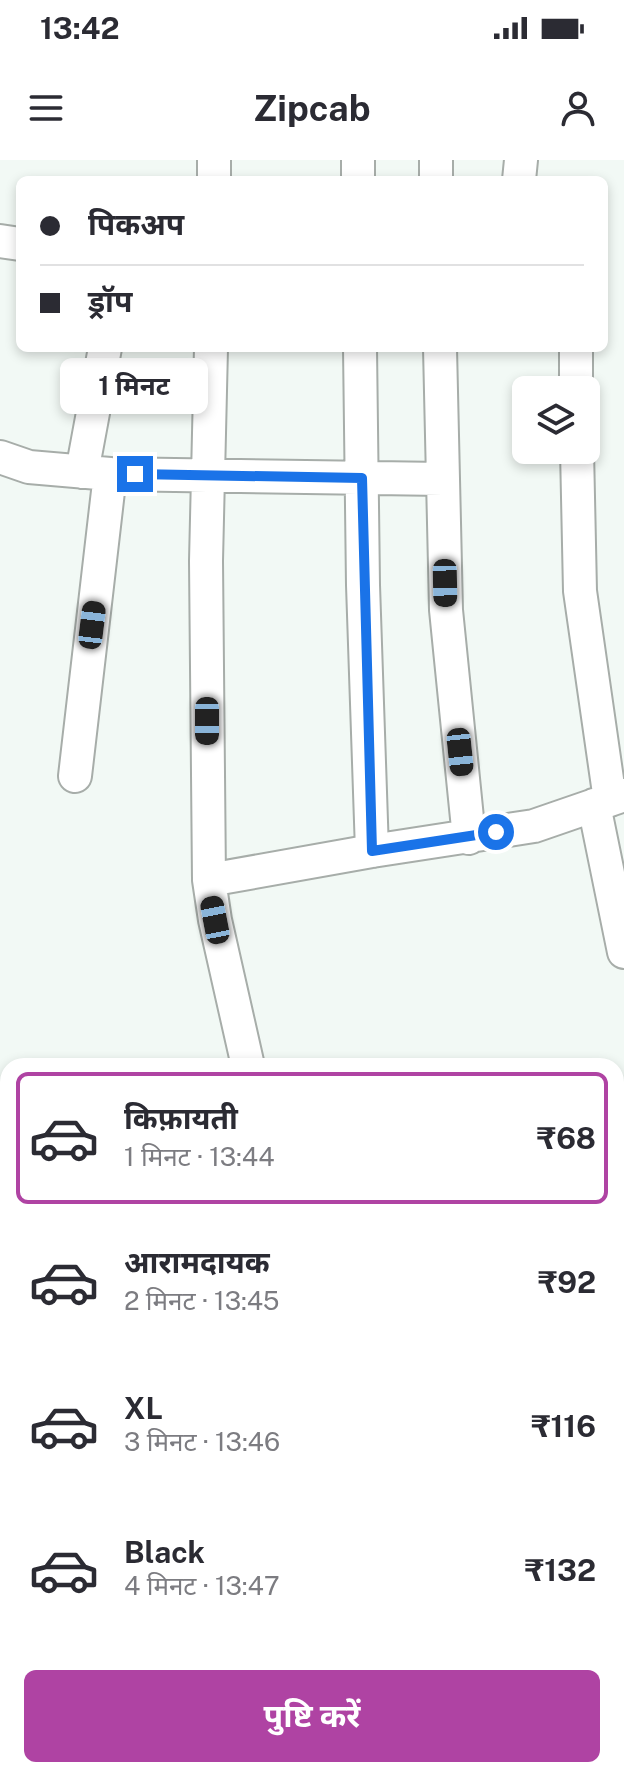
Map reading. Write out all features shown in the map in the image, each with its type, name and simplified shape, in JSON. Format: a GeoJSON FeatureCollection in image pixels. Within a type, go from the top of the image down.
{"type":"FeatureCollection","features":[{"type":"Feature","properties":{"kind":"street"},"geometry":{"type":"LineString","coordinates":[[75,776],[105,352]]}},
{"type":"Feature","properties":{"kind":"street"},"geometry":{"type":"LineString","coordinates":[[211,352],[206,561],[209,880],[246,1058]]}},
{"type":"Feature","properties":{"kind":"street"},"geometry":{"type":"LineString","coordinates":[[360,352],[372,851]]}},
{"type":"Feature","properties":{"kind":"street"},"geometry":{"type":"LineString","coordinates":[[440,352],[446,610],[469,838]]}},
{"type":"Feature","properties":{"kind":"street"},"geometry":{"type":"LineString","coordinates":[[576,352],[576,376]]}},
{"type":"Feature","properties":{"kind":"street"},"geometry":{"type":"LineString","coordinates":[[0,457],[29,467],[96,473],[443,479]]}},
{"type":"Feature","properties":{"kind":"street"},"geometry":{"type":"LineString","coordinates":[[577,464],[580,591],[609,800],[624,952]]}},
{"type":"Feature","properties":{"kind":"street"},"geometry":{"type":"LineString","coordinates":[[209,880],[534,826],[609,800]]}},
{"type":"Feature","properties":{"kind":"route"},"geometry":{"type":"LineString","coordinates":[[135,474],[362,478],[372,851],[496,832]]}}]}
